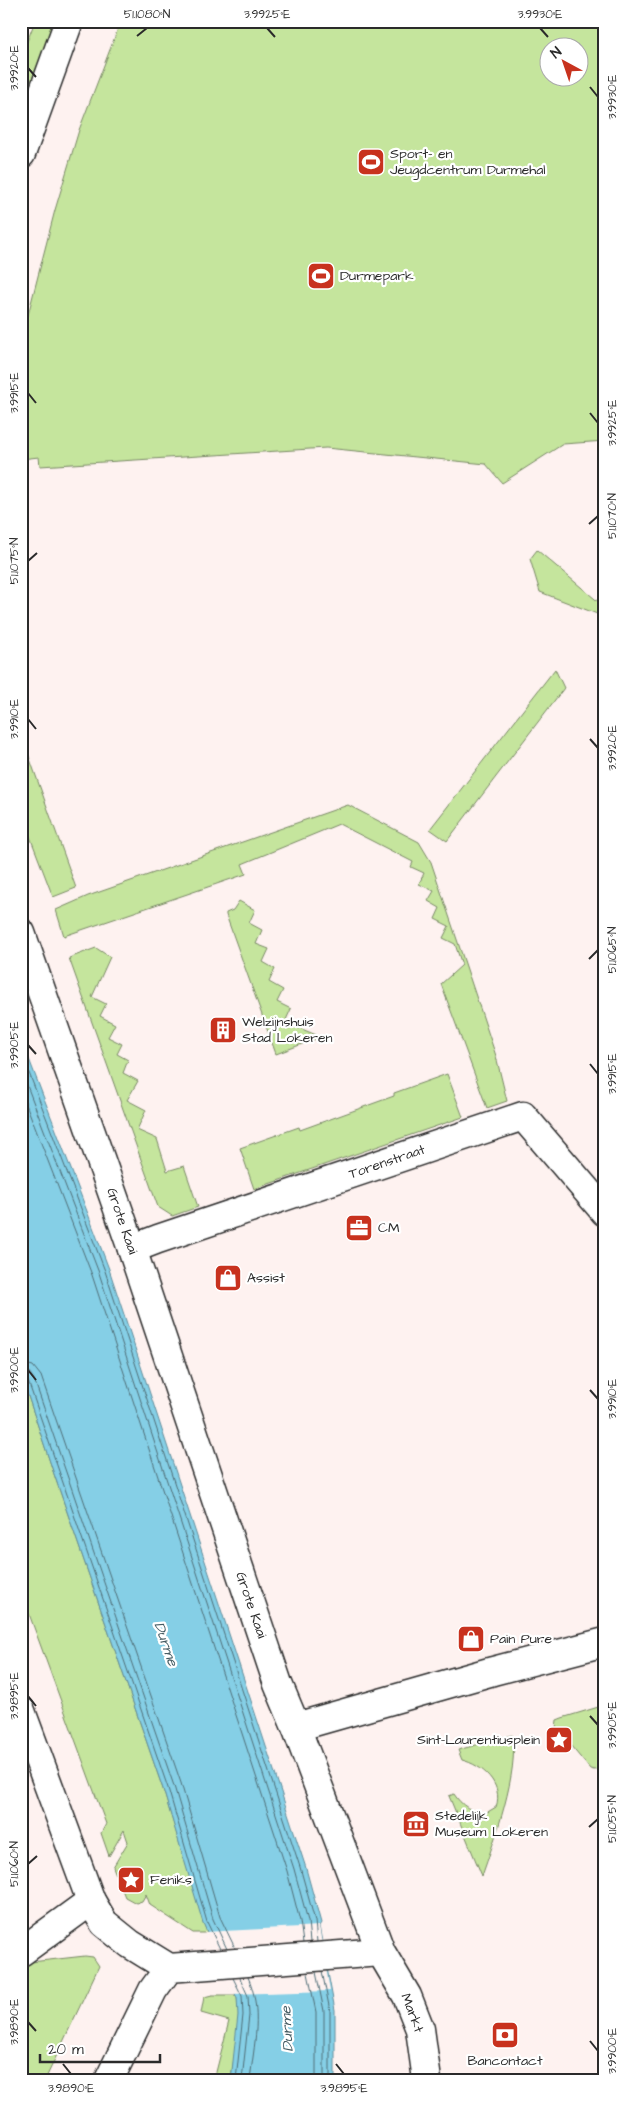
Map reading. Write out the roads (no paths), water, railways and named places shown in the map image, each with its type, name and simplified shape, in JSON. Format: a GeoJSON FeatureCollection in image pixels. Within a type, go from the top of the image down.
{"type":"FeatureCollection","features":[{"type":"Feature","properties":{"kind":"street"},"geometry":{"type":"LineString","coordinates":[[21,154],[69,21]]}},
{"type":"Feature","properties":{"kind":"street","name":"Grote Kaai"},"geometry":{"type":"LineString","coordinates":[[21,933],[132,1249],[278,1684],[381,1952]]}},
{"type":"Feature","properties":{"kind":"street","name":"Torenstraat"},"geometry":{"type":"LineString","coordinates":[[132,1249],[523,1116],[605,1212]]}},
{"type":"Feature","properties":{"kind":"street"},"geometry":{"type":"LineString","coordinates":[[296,1727],[493,1671],[605,1642]]}},
{"type":"Feature","properties":{"kind":"street"},"geometry":{"type":"LineString","coordinates":[[21,1711],[91,1901],[104,1923],[130,1944],[169,1968],[381,1952]]}},
{"type":"Feature","properties":{"kind":"street"},"geometry":{"type":"LineString","coordinates":[[21,1952],[91,1901]]}},
{"type":"Feature","properties":{"kind":"street","name":"Markt"},"geometry":{"type":"LineString","coordinates":[[381,1952],[407,1996],[420,2029],[427,2080]]}},
{"type":"Feature","properties":{"kind":"street"},"geometry":{"type":"LineString","coordinates":[[109,2080],[153,1990],[169,1968]]}},
{"type":"Feature","properties":{"kind":"water","name":"Durme"},"geometry":{"type":"Polygon","coordinates":[[[21,1038],[109,1269],[305,1865],[321,1923],[319,1926],[335,2010],[335,2080],[231,2080],[238,2015],[237,1998],[203,1923],[163,1789],[21,1375],[21,1038]]]}},
{"type":"Feature","properties":{"kind":"place","name":"Sport- en Jeugdcentrum Durmehal"},"geometry":{"type":"Point","coordinates":[371,162]}},
{"type":"Feature","properties":{"kind":"place","name":"Durmepark"},"geometry":{"type":"Point","coordinates":[321,276]}},
{"type":"Feature","properties":{"kind":"place","name":"Welzijnshuis Stad Lokeren"},"geometry":{"type":"Point","coordinates":[223,1030]}},
{"type":"Feature","properties":{"kind":"place","name":"CM"},"geometry":{"type":"Point","coordinates":[359,1228]}},
{"type":"Feature","properties":{"kind":"place","name":"Assist"},"geometry":{"type":"Point","coordinates":[228,1278]}},
{"type":"Feature","properties":{"kind":"place","name":"Pain Pure"},"geometry":{"type":"Point","coordinates":[471,1639]}},
{"type":"Feature","properties":{"kind":"place","name":"Sint-Laurentiusplein"},"geometry":{"type":"Point","coordinates":[559,1740]}},
{"type":"Feature","properties":{"kind":"place","name":"Stedelijk Museum Lokeren"},"geometry":{"type":"Point","coordinates":[416,1824]}},
{"type":"Feature","properties":{"kind":"place","name":"Feniks"},"geometry":{"type":"Point","coordinates":[131,1880]}},
{"type":"Feature","properties":{"kind":"place","name":"Bancontact"},"geometry":{"type":"Point","coordinates":[505,2035]}}]}
